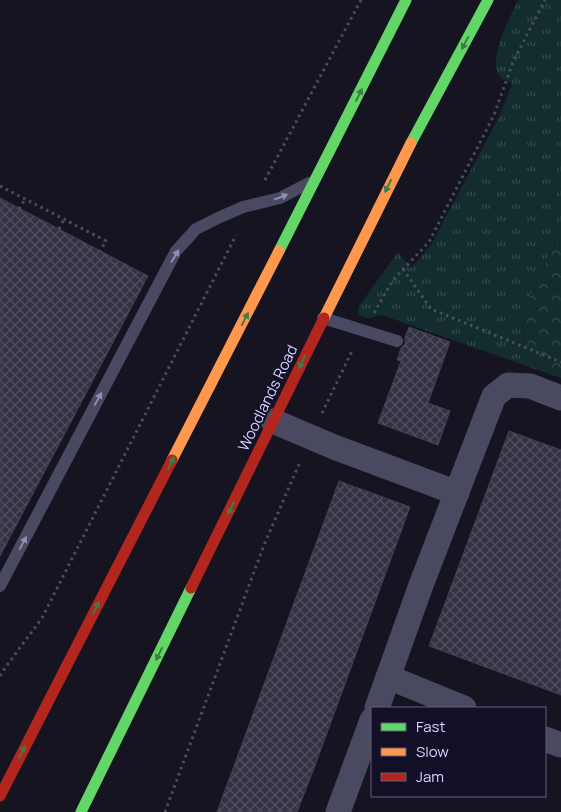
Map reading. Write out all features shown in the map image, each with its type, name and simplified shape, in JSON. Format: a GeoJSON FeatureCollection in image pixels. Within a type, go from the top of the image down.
{"type":"FeatureCollection","features":[{"type":"Feature","properties":{"kind":"main road"},"geometry":{"type":"LineString","coordinates":[[0,796],[316,180],[406,0]]}},
{"type":"Feature","properties":{"kind":"main road","name":"Woodlands Road"},"geometry":{"type":"LineString","coordinates":[[81,812],[392,179],[488,0]]}},
{"type":"Feature","properties":{"kind":"street"},"geometry":{"type":"LineString","coordinates":[[377,707],[421,585],[494,396],[508,385],[530,386],[561,398]]}},
{"type":"Feature","properties":{"kind":"street"},"geometry":{"type":"LineString","coordinates":[[273,421],[457,493]]}},
{"type":"Feature","properties":{"kind":"street"},"geometry":{"type":"LineString","coordinates":[[388,677],[462,707]]}},
{"type":"Feature","properties":{"kind":"street"},"geometry":{"type":"LineString","coordinates":[[338,812],[371,723]]}},
{"type":"Feature","properties":{"kind":"street"},"geometry":{"type":"LineString","coordinates":[[546,739],[561,745]]}},
{"type":"Feature","properties":{"kind":"lane"},"geometry":{"type":"LineString","coordinates":[[0,586],[176,251],[196,230],[218,218],[252,205],[280,198],[316,180]]}},
{"type":"Feature","properties":{"kind":"lane"},"geometry":{"type":"LineString","coordinates":[[323,318],[397,341]]}},
{"type":"Feature","properties":{"kind":"path"},"geometry":{"type":"LineString","coordinates":[[0,676],[42,618],[252,205],[361,0]]}},
{"type":"Feature","properties":{"kind":"path"},"geometry":{"type":"LineString","coordinates":[[165,812],[264,545],[311,437],[364,330],[394,280],[429,242],[494,115],[513,62],[545,0]]}},
{"type":"Feature","properties":{"kind":"path"},"geometry":{"type":"LineString","coordinates":[[0,186],[106,241],[100,251]]}},
{"type":"Feature","properties":{"kind":"path"},"geometry":{"type":"LineString","coordinates":[[19,209],[25,199]]}},
{"type":"Feature","properties":{"kind":"path"},"geometry":{"type":"LineString","coordinates":[[59,229],[64,219]]}},
{"type":"Feature","properties":{"kind":"path"},"geometry":{"type":"LineString","coordinates":[[403,269],[431,309],[561,362]]}},
{"type":"Feature","properties":{"kind":"green space"},"geometry":{"type":"Polygon","coordinates":[[[518,0],[561,0],[561,241],[552,250],[520,317],[525,338],[538,370],[382,315],[368,318],[360,316],[358,312],[359,306],[398,252],[411,268],[431,245],[499,117],[512,84],[499,75],[496,68],[496,59],[501,38],[518,0]]]}},
{"type":"Feature","properties":{"kind":"green space"},"geometry":{"type":"Polygon","coordinates":[[[561,241],[561,378],[538,370],[525,338],[520,317],[552,250],[561,241]]]}},
{"type":"Feature","properties":{"kind":"building"},"geometry":{"type":"Polygon","coordinates":[[[0,198],[148,276],[0,556],[0,198]]]}},
{"type":"Feature","properties":{"kind":"building"},"geometry":{"type":"Polygon","coordinates":[[[409,327],[450,342],[428,403],[450,411],[438,445],[378,423],[401,361],[397,360],[401,348],[405,344],[409,327]]]}},
{"type":"Feature","properties":{"kind":"building"},"geometry":{"type":"Polygon","coordinates":[[[509,431],[561,450],[561,695],[429,646],[509,431]]]}},
{"type":"Feature","properties":{"kind":"building"},"geometry":{"type":"Polygon","coordinates":[[[339,481],[410,507],[313,771],[297,812],[217,812],[339,481]]]}},
{"type":"Feature","properties":{"kind":"traffic: fast"},"geometry":{"type":"LineString","coordinates":[[279,251],[406,0]]}},
{"type":"Feature","properties":{"kind":"traffic: fast"},"geometry":{"type":"LineString","coordinates":[[411,143],[488,0]]}},
{"type":"Feature","properties":{"kind":"traffic: fast"},"geometry":{"type":"LineString","coordinates":[[81,812],[191,588]]}},
{"type":"Feature","properties":{"kind":"traffic: slow"},"geometry":{"type":"LineString","coordinates":[[324,318],[411,143]]}},
{"type":"Feature","properties":{"kind":"traffic: slow"},"geometry":{"type":"LineString","coordinates":[[172,460],[279,251]]}},
{"type":"Feature","properties":{"kind":"traffic: jam"},"geometry":{"type":"LineString","coordinates":[[191,588],[324,318]]}},
{"type":"Feature","properties":{"kind":"traffic: jam"},"geometry":{"type":"LineString","coordinates":[[0,796],[172,460]]}}]}
